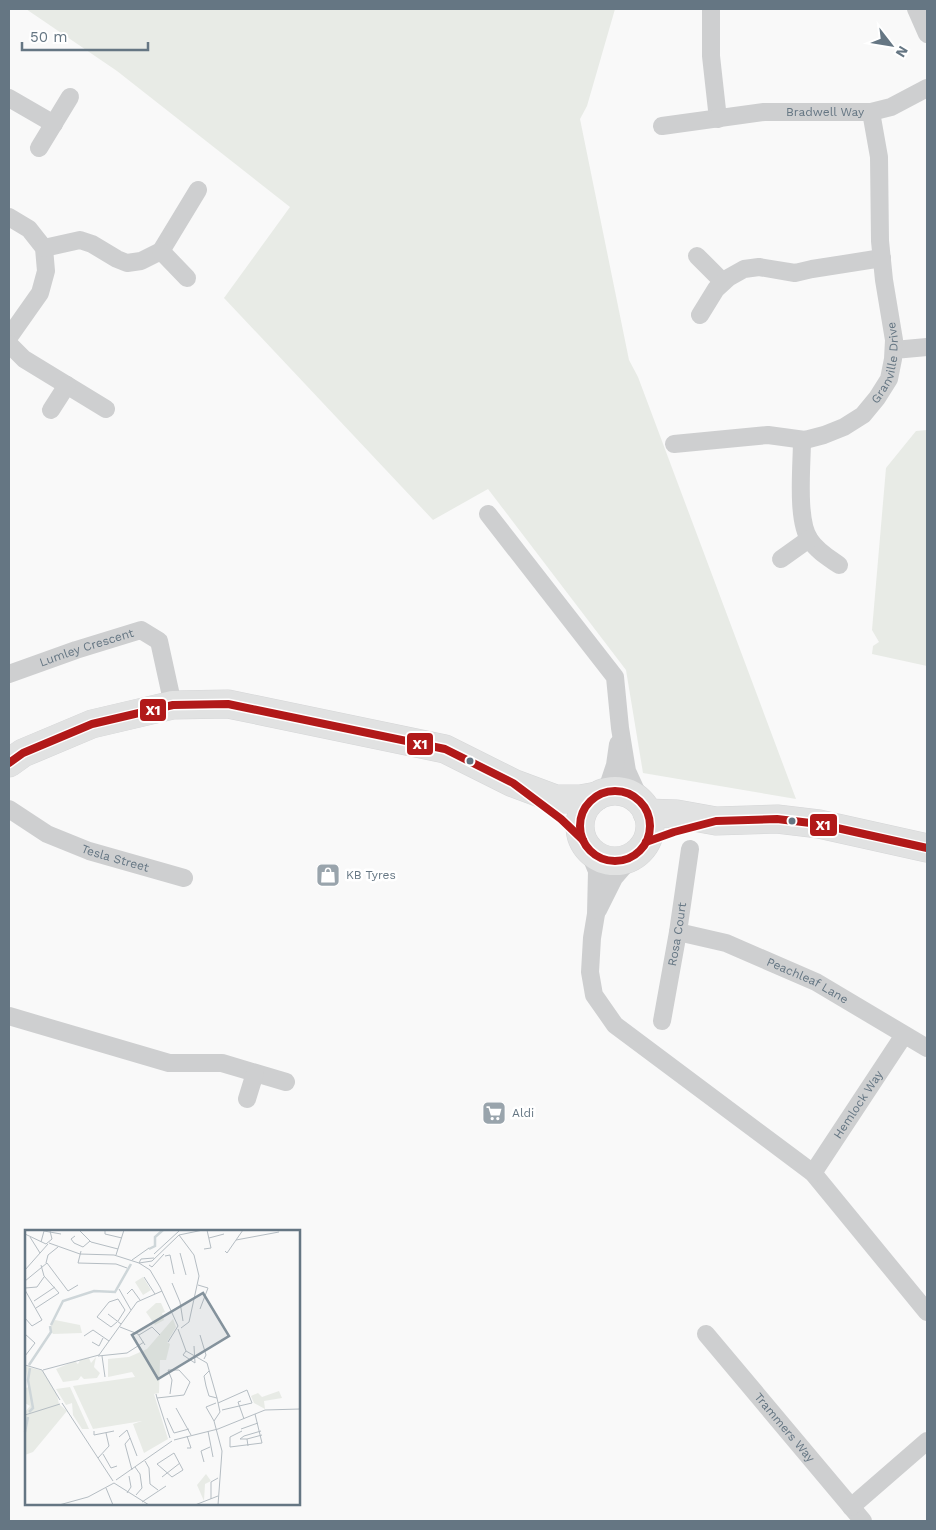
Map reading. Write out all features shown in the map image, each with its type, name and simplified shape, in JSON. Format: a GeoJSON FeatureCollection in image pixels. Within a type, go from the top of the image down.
{"type":"FeatureCollection","features":[{"type":"Feature","properties":{"kind":"main road"},"geometry":{"type":"LineString","coordinates":[[9,763],[22,753],[92,724],[173,705],[228,704],[445,749],[513,783],[556,799],[580,799],[616,791],[626,793],[635,797],[645,808],[650,822],[649,832],[639,849]]}},
{"type":"Feature","properties":{"kind":"main road"},"geometry":{"type":"LineString","coordinates":[[513,783],[561,820],[596,855],[610,861],[618,861],[674,832],[716,820]]}},
{"type":"Feature","properties":{"kind":"main road"},"geometry":{"type":"LineString","coordinates":[[586,845],[580,831],[580,821],[583,811],[589,803],[601,794]]}},
{"type":"Feature","properties":{"kind":"main road"},"geometry":{"type":"LineString","coordinates":[[645,808],[716,820],[777,819],[819,824],[927,848]]}},
{"type":"Feature","properties":{"kind":"street"},"geometry":{"type":"LineString","coordinates":[[711,9],[711,56],[718,119]]}},
{"type":"Feature","properties":{"kind":"street"},"geometry":{"type":"LineString","coordinates":[[916,9],[927,34]]}},
{"type":"Feature","properties":{"kind":"street","name":"Bradwell Way"},"geometry":{"type":"LineString","coordinates":[[662,126],[764,112],[871,112],[890,107],[927,88]]}},
{"type":"Feature","properties":{"kind":"street"},"geometry":{"type":"LineString","coordinates":[[39,148],[70,97]]}},
{"type":"Feature","properties":{"kind":"street"},"geometry":{"type":"LineString","coordinates":[[9,98],[54,124]]}},
{"type":"Feature","properties":{"kind":"street","name":"Granville Drive"},"geometry":{"type":"LineString","coordinates":[[674,444],[768,435],[802,440],[831,433],[844,427],[863,414],[878,398],[888,379],[894,350],[894,340],[880,241],[879,157],[871,112]]}},
{"type":"Feature","properties":{"kind":"street"},"geometry":{"type":"LineString","coordinates":[[44,248],[80,240],[92,244],[127,263],[141,261],[161,251],[198,190]]}},
{"type":"Feature","properties":{"kind":"street"},"geometry":{"type":"LineString","coordinates":[[9,217],[29,229],[44,248],[46,271],[40,293],[9,337]]}},
{"type":"Feature","properties":{"kind":"street"},"geometry":{"type":"LineString","coordinates":[[161,251],[187,278]]}},
{"type":"Feature","properties":{"kind":"street"},"geometry":{"type":"LineString","coordinates":[[697,256],[723,282]]}},
{"type":"Feature","properties":{"kind":"street"},"geometry":{"type":"LineString","coordinates":[[700,315],[716,289],[723,282],[744,269],[759,267],[795,273],[882,258]]}},
{"type":"Feature","properties":{"kind":"street"},"geometry":{"type":"LineString","coordinates":[[9,344],[24,359],[106,409]]}},
{"type":"Feature","properties":{"kind":"street"},"geometry":{"type":"LineString","coordinates":[[894,350],[927,347]]}},
{"type":"Feature","properties":{"kind":"street"},"geometry":{"type":"LineString","coordinates":[[52,410],[67,385]]}},
{"type":"Feature","properties":{"kind":"street"},"geometry":{"type":"LineString","coordinates":[[802,440],[801,493],[803,521],[808,539],[820,552],[839,565]]}},
{"type":"Feature","properties":{"kind":"street"},"geometry":{"type":"LineString","coordinates":[[488,514],[615,677],[627,771],[645,808]]}},
{"type":"Feature","properties":{"kind":"street"},"geometry":{"type":"LineString","coordinates":[[781,559],[808,539]]}},
{"type":"Feature","properties":{"kind":"street","name":"Lumley Crescent"},"geometry":{"type":"LineString","coordinates":[[9,674],[76,650],[141,630],[159,641],[173,705]]}},
{"type":"Feature","properties":{"kind":"street"},"geometry":{"type":"LineString","coordinates":[[601,794],[615,765],[620,728]]}},
{"type":"Feature","properties":{"kind":"street","name":"Tesla Street"},"geometry":{"type":"LineString","coordinates":[[9,809],[46,834],[89,851],[184,878]]}},
{"type":"Feature","properties":{"kind":"street"},"geometry":{"type":"LineString","coordinates":[[586,845],[597,871],[596,914],[592,938],[590,972],[594,995],[615,1025],[813,1173],[927,1312]]}},
{"type":"Feature","properties":{"kind":"street"},"geometry":{"type":"LineString","coordinates":[[596,914],[614,878],[639,849]]}},
{"type":"Feature","properties":{"kind":"street","name":"Rosa Court"},"geometry":{"type":"LineString","coordinates":[[662,1021],[690,849]]}},
{"type":"Feature","properties":{"kind":"street","name":"Peachleaf Lane"},"geometry":{"type":"LineString","coordinates":[[678,932],[726,943],[816,982],[927,1048]]}},
{"type":"Feature","properties":{"kind":"street"},"geometry":{"type":"LineString","coordinates":[[9,1016],[169,1064],[222,1063],[286,1082]]}},
{"type":"Feature","properties":{"kind":"street","name":"Hemlock Way"},"geometry":{"type":"LineString","coordinates":[[813,1173],[904,1035]]}},
{"type":"Feature","properties":{"kind":"street"},"geometry":{"type":"LineString","coordinates":[[247,1099],[254,1073]]}},
{"type":"Feature","properties":{"kind":"street","name":"Trammers Way"},"geometry":{"type":"LineString","coordinates":[[706,1334],[862,1521]]}},
{"type":"Feature","properties":{"kind":"street"},"geometry":{"type":"LineString","coordinates":[[851,1507],[927,1441]]}},
{"type":"Feature","properties":{"kind":"shaded area"},"geometry":{"type":"Polygon","coordinates":[[[26,9],[615,9],[587,106],[580,119],[629,360],[638,377],[796,799],[643,773],[626,670],[488,489],[433,520],[224,298],[290,207],[117,71],[26,9]]]}},
{"type":"Feature","properties":{"kind":"shaded area"},"geometry":{"type":"Polygon","coordinates":[[[927,430],[927,666],[872,654],[873,646],[879,642],[872,630],[886,468],[916,431],[927,430]]]}},
{"type":"Feature","properties":{"kind":"transit line","name":"X1"},"geometry":{"type":"LineString","coordinates":[[9,763],[23,753],[92,724],[173,705],[228,704],[445,749],[513,783],[561,819],[583,840]]}},
{"type":"Feature","properties":{"kind":"transit line","name":"X1"},"geometry":{"type":"LineString","coordinates":[[615,791],[634,797],[644,807],[650,826],[644,845],[634,855],[615,861],[596,855],[586,845],[580,826],[586,807],[596,797],[615,791]]}},
{"type":"Feature","properties":{"kind":"transit line","name":"X1"},"geometry":{"type":"LineString","coordinates":[[646,842],[674,832],[716,821],[777,819],[819,824],[927,848]]}},
{"type":"Feature","properties":{"kind":"place","name":"KB Tyres"},"geometry":{"type":"Point","coordinates":[328,875]}},
{"type":"Feature","properties":{"kind":"place","name":"Aldi"},"geometry":{"type":"Point","coordinates":[494,1113]}}]}
